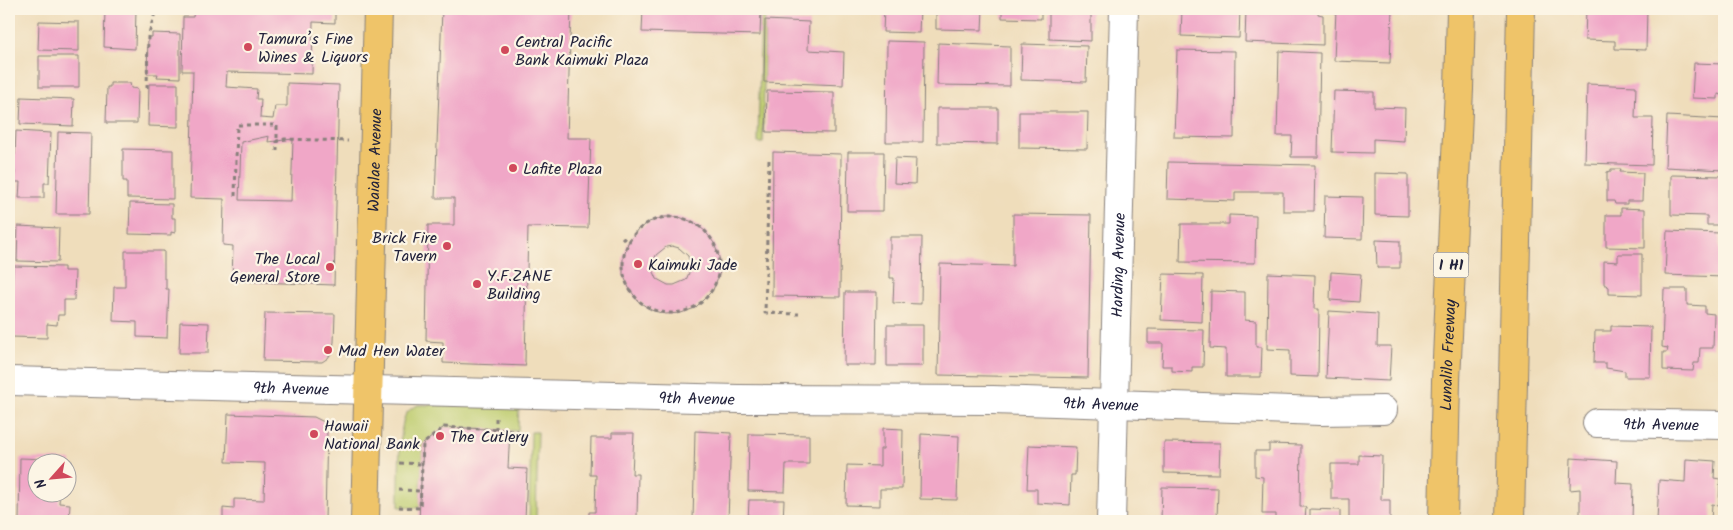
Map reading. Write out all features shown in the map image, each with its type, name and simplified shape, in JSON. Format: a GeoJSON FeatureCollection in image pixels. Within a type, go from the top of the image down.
{"type":"FeatureCollection","features":[{"type":"Feature","properties":{"kind":"main road","name":"Waialae Avenue"},"geometry":{"type":"LineString","coordinates":[[365,521],[378,9]]}},
{"type":"Feature","properties":{"kind":"main road"},"geometry":{"type":"LineString","coordinates":[[1446,9],[1446,381]]}},
{"type":"Feature","properties":{"kind":"main road","name":"Lunalilo Freeway"},"geometry":{"type":"LineString","coordinates":[[1443,521],[1446,381],[1459,98],[1461,9]]}},
{"type":"Feature","properties":{"kind":"main road"},"geometry":{"type":"LineString","coordinates":[[1510,521],[1521,9]]}},
{"type":"Feature","properties":{"kind":"street","name":"Harding Avenue"},"geometry":{"type":"LineString","coordinates":[[1111,521],[1124,9]]}},
{"type":"Feature","properties":{"kind":"street","name":"9th Avenue"},"geometry":{"type":"LineString","coordinates":[[9,381],[738,399],[984,400],[1320,411],[1383,410]]}},
{"type":"Feature","properties":{"kind":"street","name":"9th Avenue"},"geometry":{"type":"LineString","coordinates":[[1597,423],[1724,425]]}},
{"type":"Feature","properties":{"kind":"path"},"geometry":{"type":"LineString","coordinates":[[147,88],[148,37],[156,9]]}},
{"type":"Feature","properties":{"kind":"path"},"geometry":{"type":"LineString","coordinates":[[234,196],[237,125],[277,125],[277,151]]}},
{"type":"Feature","properties":{"kind":"path"},"geometry":{"type":"LineString","coordinates":[[277,140],[350,141]]}},
{"type":"Feature","properties":{"kind":"path"},"geometry":{"type":"LineString","coordinates":[[769,160],[765,313],[800,314]]}},
{"type":"Feature","properties":{"kind":"path"},"geometry":{"type":"LineString","coordinates":[[664,217],[679,217],[693,222],[706,231],[714,243],[719,257],[720,272],[716,286],[701,303],[688,311],[665,314],[650,310],[638,301],[628,288],[623,274],[623,258],[628,243],[637,230],[649,222],[664,217]]}},
{"type":"Feature","properties":{"kind":"path"},"geometry":{"type":"LineString","coordinates":[[622,237],[628,243]]}},
{"type":"Feature","properties":{"kind":"path"},"geometry":{"type":"LineString","coordinates":[[399,507],[420,508],[423,444],[444,427],[518,431]]}},
{"type":"Feature","properties":{"kind":"path"},"geometry":{"type":"LineString","coordinates":[[400,463],[422,464]]}},
{"type":"Feature","properties":{"kind":"path"},"geometry":{"type":"LineString","coordinates":[[399,490],[421,491]]}},
{"type":"Feature","properties":{"kind":"green space"},"geometry":{"type":"Polygon","coordinates":[[[761,9],[765,9],[763,143],[758,143],[761,9]]]}},
{"type":"Feature","properties":{"kind":"green space"},"geometry":{"type":"Polygon","coordinates":[[[519,404],[518,431],[445,427],[423,444],[420,508],[399,507],[403,421],[410,410],[418,405],[519,404]]]}},
{"type":"Feature","properties":{"kind":"green space"},"geometry":{"type":"Polygon","coordinates":[[[531,432],[538,432],[536,521],[529,521],[531,432]]]}},
{"type":"Feature","properties":{"kind":"building"},"geometry":{"type":"Polygon","coordinates":[[[105,9],[136,9],[135,49],[104,47],[105,9]]]}},
{"type":"Feature","properties":{"kind":"building"},"geometry":{"type":"Polygon","coordinates":[[[194,9],[335,9],[335,23],[313,22],[312,74],[227,72],[226,87],[257,89],[256,99],[261,99],[260,118],[273,119],[275,106],[287,106],[287,83],[339,85],[334,285],[232,281],[233,246],[223,245],[224,199],[190,198],[193,71],[182,71],[183,17],[193,17],[194,9]],[[269,136],[241,142],[239,200],[291,201],[293,139],[268,142],[269,136]]]}},
{"type":"Feature","properties":{"kind":"building"},"geometry":{"type":"Polygon","coordinates":[[[442,9],[571,9],[567,138],[591,138],[588,228],[528,227],[526,366],[443,363],[443,342],[426,341],[428,225],[454,225],[454,198],[435,198],[442,9]]]}},
{"type":"Feature","properties":{"kind":"building"},"geometry":{"type":"Polygon","coordinates":[[[643,9],[761,9],[760,35],[642,32],[643,9]]]}},
{"type":"Feature","properties":{"kind":"building"},"geometry":{"type":"Polygon","coordinates":[[[884,9],[920,9],[919,33],[883,32],[884,9]]]}},
{"type":"Feature","properties":{"kind":"building"},"geometry":{"type":"Polygon","coordinates":[[[936,9],[983,9],[982,30],[936,29],[936,9]]]}},
{"type":"Feature","properties":{"kind":"building"},"geometry":{"type":"Polygon","coordinates":[[[1002,9],[1041,9],[1041,19],[1002,18],[1002,9]]]}},
{"type":"Feature","properties":{"kind":"building"},"geometry":{"type":"Polygon","coordinates":[[[1049,9],[1091,9],[1091,41],[1049,39],[1049,9]]]}},
{"type":"Feature","properties":{"kind":"building"},"geometry":{"type":"Polygon","coordinates":[[[1182,9],[1240,9],[1239,38],[1181,36],[1182,9]]]}},
{"type":"Feature","properties":{"kind":"building"},"geometry":{"type":"Polygon","coordinates":[[[1246,9],[1318,9],[1318,14],[1323,15],[1323,45],[1245,42],[1246,9]]]}},
{"type":"Feature","properties":{"kind":"building"},"geometry":{"type":"Polygon","coordinates":[[[1336,9],[1392,9],[1390,63],[1334,61],[1336,9]]]}},
{"type":"Feature","properties":{"kind":"building"},"geometry":{"type":"Polygon","coordinates":[[[1586,9],[1647,9],[1646,50],[1615,49],[1615,41],[1585,40],[1586,9]]]}},
{"type":"Feature","properties":{"kind":"building"},"geometry":{"type":"Polygon","coordinates":[[[765,20],[809,22],[808,50],[844,52],[843,85],[764,82],[765,20]]]}},
{"type":"Feature","properties":{"kind":"building"},"geometry":{"type":"Polygon","coordinates":[[[39,21],[79,22],[79,51],[38,50],[39,21]]]}},
{"type":"Feature","properties":{"kind":"building"},"geometry":{"type":"Polygon","coordinates":[[[152,33],[180,34],[180,78],[157,77],[158,74],[147,74],[148,37],[152,37],[152,33]]]}},
{"type":"Feature","properties":{"kind":"building"},"geometry":{"type":"Polygon","coordinates":[[[887,41],[924,42],[923,142],[886,142],[887,41]]]}},
{"type":"Feature","properties":{"kind":"building"},"geometry":{"type":"Polygon","coordinates":[[[938,43],[1010,46],[1010,86],[937,85],[938,43]]]}},
{"type":"Feature","properties":{"kind":"building"},"geometry":{"type":"Polygon","coordinates":[[[1022,44],[1087,46],[1086,82],[1021,80],[1022,44]]]}},
{"type":"Feature","properties":{"kind":"building"},"geometry":{"type":"Polygon","coordinates":[[[1177,50],[1235,51],[1234,138],[1174,137],[1177,50]]]}},
{"type":"Feature","properties":{"kind":"building"},"geometry":{"type":"Polygon","coordinates":[[[1279,51],[1320,53],[1318,157],[1291,157],[1292,136],[1277,136],[1279,51]]]}},
{"type":"Feature","properties":{"kind":"building"},"geometry":{"type":"Polygon","coordinates":[[[39,56],[79,56],[79,87],[39,87],[39,56]]]}},
{"type":"Feature","properties":{"kind":"building"},"geometry":{"type":"Polygon","coordinates":[[[1694,63],[1723,64],[1722,95],[1718,94],[1718,99],[1692,98],[1694,63]]]}},
{"type":"Feature","properties":{"kind":"building"},"geometry":{"type":"Polygon","coordinates":[[[110,83],[130,83],[131,88],[138,89],[137,123],[106,123],[107,87],[110,87],[110,83]]]}},
{"type":"Feature","properties":{"kind":"building"},"geometry":{"type":"Polygon","coordinates":[[[149,84],[178,84],[178,127],[148,126],[149,84]]]}},
{"type":"Feature","properties":{"kind":"building"},"geometry":{"type":"Polygon","coordinates":[[[1587,84],[1636,86],[1635,118],[1653,118],[1652,165],[1585,163],[1587,84]]]}},
{"type":"Feature","properties":{"kind":"building"},"geometry":{"type":"Polygon","coordinates":[[[767,91],[834,92],[834,133],[766,132],[767,91]]]}},
{"type":"Feature","properties":{"kind":"building"},"geometry":{"type":"Polygon","coordinates":[[[1334,91],[1374,92],[1374,107],[1405,108],[1404,141],[1373,139],[1373,153],[1332,152],[1334,91]]]}},
{"type":"Feature","properties":{"kind":"building"},"geometry":{"type":"Polygon","coordinates":[[[21,97],[74,99],[73,126],[20,124],[21,97]]]}},
{"type":"Feature","properties":{"kind":"building"},"geometry":{"type":"Polygon","coordinates":[[[937,108],[998,108],[998,144],[937,143],[937,108]]]}},
{"type":"Feature","properties":{"kind":"building"},"geometry":{"type":"Polygon","coordinates":[[[1019,112],[1088,112],[1087,149],[1019,148],[1019,112]]]}},
{"type":"Feature","properties":{"kind":"building"},"geometry":{"type":"Polygon","coordinates":[[[1667,116],[1724,119],[1724,170],[1665,167],[1667,116]]]}},
{"type":"Feature","properties":{"kind":"building"},"geometry":{"type":"Polygon","coordinates":[[[16,131],[51,133],[49,183],[44,183],[44,198],[19,198],[20,182],[14,182],[15,171],[12,170],[12,155],[15,155],[16,131]]]}},
{"type":"Feature","properties":{"kind":"building"},"geometry":{"type":"Polygon","coordinates":[[[58,132],[91,133],[89,214],[56,214],[58,132]]]}},
{"type":"Feature","properties":{"kind":"building"},"geometry":{"type":"Polygon","coordinates":[[[123,149],[173,150],[173,199],[127,198],[127,181],[123,181],[123,149]]]}},
{"type":"Feature","properties":{"kind":"building"},"geometry":{"type":"Polygon","coordinates":[[[773,152],[841,154],[840,297],[772,296],[773,152]]]}},
{"type":"Feature","properties":{"kind":"building"},"geometry":{"type":"Polygon","coordinates":[[[848,152],[884,152],[883,211],[847,211],[848,152]]]}},
{"type":"Feature","properties":{"kind":"building"},"geometry":{"type":"Polygon","coordinates":[[[895,158],[916,159],[915,184],[894,183],[895,158]]]}},
{"type":"Feature","properties":{"kind":"building"},"geometry":{"type":"Polygon","coordinates":[[[1168,162],[1315,165],[1314,211],[1283,211],[1283,192],[1235,192],[1235,201],[1167,199],[1168,162]]]}},
{"type":"Feature","properties":{"kind":"building"},"geometry":{"type":"Polygon","coordinates":[[[1611,169],[1621,169],[1620,172],[1643,173],[1642,201],[1627,201],[1627,204],[1615,204],[1614,201],[1607,201],[1607,172],[1611,171],[1611,169]]]}},
{"type":"Feature","properties":{"kind":"building"},"geometry":{"type":"Polygon","coordinates":[[[1375,173],[1408,174],[1408,216],[1375,215],[1375,173]]]}},
{"type":"Feature","properties":{"kind":"building"},"geometry":{"type":"Polygon","coordinates":[[[1671,175],[1724,176],[1724,225],[1707,225],[1707,216],[1671,215],[1671,175]]]}},
{"type":"Feature","properties":{"kind":"building"},"geometry":{"type":"Polygon","coordinates":[[[1325,196],[1363,197],[1362,239],[1324,238],[1325,196]]]}},
{"type":"Feature","properties":{"kind":"building"},"geometry":{"type":"Polygon","coordinates":[[[130,203],[172,204],[172,218],[175,218],[175,233],[171,232],[171,235],[129,234],[130,203]]]}},
{"type":"Feature","properties":{"kind":"building"},"geometry":{"type":"Polygon","coordinates":[[[1621,208],[1645,209],[1645,248],[1606,247],[1606,215],[1621,215],[1621,208]]]}},
{"type":"Feature","properties":{"kind":"building"},"geometry":{"type":"Polygon","coordinates":[[[1013,214],[1091,215],[1088,378],[938,375],[940,264],[1013,266],[1013,214]]]}},
{"type":"Feature","properties":{"kind":"building"},"geometry":{"type":"Polygon","coordinates":[[[1229,215],[1256,216],[1255,263],[1180,262],[1181,224],[1229,224],[1229,215]]]}},
{"type":"Feature","properties":{"kind":"building","name":"Kaimuki Jade"},"geometry":{"type":"Polygon","coordinates":[[[664,217],[679,217],[693,222],[705,231],[714,243],[719,257],[720,272],[713,290],[695,308],[681,313],[665,314],[651,310],[638,301],[629,288],[623,274],[623,258],[628,243],[637,230],[649,222],[664,217]],[[666,247],[656,255],[652,267],[657,279],[668,285],[674,285],[686,280],[691,268],[688,256],[679,248],[666,247]]]}},
{"type":"Feature","properties":{"kind":"building"},"geometry":{"type":"Polygon","coordinates":[[[18,226],[59,228],[58,262],[17,261],[18,226]]]}},
{"type":"Feature","properties":{"kind":"building"},"geometry":{"type":"Polygon","coordinates":[[[1667,231],[1720,233],[1719,249],[1724,249],[1724,277],[1665,275],[1667,231]]]}},
{"type":"Feature","properties":{"kind":"building"},"geometry":{"type":"Polygon","coordinates":[[[890,237],[922,237],[921,304],[893,303],[894,278],[890,278],[890,237]]]}},
{"type":"Feature","properties":{"kind":"building"},"geometry":{"type":"Polygon","coordinates":[[[1376,240],[1400,241],[1400,268],[1377,268],[1376,240]]]}},
{"type":"Feature","properties":{"kind":"building"},"geometry":{"type":"Polygon","coordinates":[[[125,251],[164,251],[164,279],[166,279],[166,289],[169,289],[167,338],[137,337],[137,322],[113,321],[114,287],[125,287],[125,251]]]}},
{"type":"Feature","properties":{"kind":"building"},"geometry":{"type":"Polygon","coordinates":[[[1618,254],[1642,254],[1642,295],[1609,294],[1609,287],[1604,284],[1604,261],[1618,262],[1618,254]]]}},
{"type":"Feature","properties":{"kind":"building"},"geometry":{"type":"Polygon","coordinates":[[[13,266],[64,267],[64,271],[75,271],[74,300],[64,300],[64,315],[58,315],[57,325],[47,324],[47,338],[11,337],[13,266]]]}},
{"type":"Feature","properties":{"kind":"building"},"geometry":{"type":"Polygon","coordinates":[[[1331,272],[1361,274],[1359,302],[1330,300],[1331,272]]]}},
{"type":"Feature","properties":{"kind":"building"},"geometry":{"type":"Polygon","coordinates":[[[1268,273],[1315,275],[1314,309],[1319,309],[1318,377],[1290,376],[1290,350],[1267,349],[1268,273]]]}},
{"type":"Feature","properties":{"kind":"building"},"geometry":{"type":"Polygon","coordinates":[[[1163,274],[1203,275],[1202,322],[1161,320],[1163,274]]]}},
{"type":"Feature","properties":{"kind":"building"},"geometry":{"type":"Polygon","coordinates":[[[1664,289],[1687,289],[1687,305],[1705,306],[1705,313],[1714,314],[1713,348],[1700,348],[1699,363],[1694,363],[1693,371],[1663,370],[1663,352],[1667,352],[1668,348],[1662,347],[1664,289]]]}},
{"type":"Feature","properties":{"kind":"building"},"geometry":{"type":"Polygon","coordinates":[[[1211,291],[1245,292],[1245,320],[1256,321],[1256,347],[1262,347],[1261,377],[1226,377],[1226,349],[1210,348],[1211,291]]]}},
{"type":"Feature","properties":{"kind":"building"},"geometry":{"type":"Polygon","coordinates":[[[845,292],[877,292],[876,365],[844,365],[845,292]]]}},
{"type":"Feature","properties":{"kind":"building"},"geometry":{"type":"Polygon","coordinates":[[[1329,311],[1378,314],[1377,346],[1391,346],[1389,381],[1326,378],[1329,311]]]}},
{"type":"Feature","properties":{"kind":"building"},"geometry":{"type":"Polygon","coordinates":[[[265,313],[335,314],[332,352],[322,362],[263,361],[265,313]]]}},
{"type":"Feature","properties":{"kind":"building"},"geometry":{"type":"Polygon","coordinates":[[[180,322],[209,323],[208,353],[179,353],[180,322]]]}},
{"type":"Feature","properties":{"kind":"building"},"geometry":{"type":"Polygon","coordinates":[[[887,325],[923,325],[923,366],[887,366],[887,325]]]}},
{"type":"Feature","properties":{"kind":"building"},"geometry":{"type":"Polygon","coordinates":[[[1611,326],[1651,327],[1650,377],[1625,377],[1625,371],[1606,368],[1606,363],[1594,363],[1595,331],[1611,331],[1611,326]]]}},
{"type":"Feature","properties":{"kind":"building"},"geometry":{"type":"Polygon","coordinates":[[[1148,329],[1204,330],[1203,367],[1192,367],[1192,372],[1172,371],[1172,366],[1162,366],[1163,343],[1148,343],[1148,329]]]}},
{"type":"Feature","properties":{"kind":"building"},"geometry":{"type":"Polygon","coordinates":[[[228,414],[314,417],[324,422],[327,428],[325,521],[223,521],[223,508],[234,509],[234,499],[264,500],[265,463],[226,462],[228,414]]]}},
{"type":"Feature","properties":{"kind":"building"},"geometry":{"type":"Polygon","coordinates":[[[444,427],[510,430],[508,468],[527,469],[525,521],[419,520],[423,444],[444,427]]]}},
{"type":"Feature","properties":{"kind":"building"},"geometry":{"type":"Polygon","coordinates":[[[883,428],[903,429],[902,489],[880,489],[880,506],[846,505],[847,465],[880,466],[880,449],[883,449],[883,428]]]}},
{"type":"Feature","properties":{"kind":"building"},"geometry":{"type":"Polygon","coordinates":[[[695,431],[731,433],[728,521],[693,521],[695,431]]]}},
{"type":"Feature","properties":{"kind":"building"},"geometry":{"type":"Polygon","coordinates":[[[612,433],[634,433],[632,474],[638,474],[637,517],[633,517],[633,521],[589,521],[589,512],[595,512],[596,475],[590,475],[591,438],[612,438],[612,433]]]}},
{"type":"Feature","properties":{"kind":"building"},"geometry":{"type":"Polygon","coordinates":[[[749,434],[809,435],[809,464],[786,464],[785,492],[748,491],[749,434]]]}},
{"type":"Feature","properties":{"kind":"building"},"geometry":{"type":"Polygon","coordinates":[[[921,434],[959,436],[957,500],[920,499],[921,434]]]}},
{"type":"Feature","properties":{"kind":"building"},"geometry":{"type":"Polygon","coordinates":[[[1164,442],[1220,443],[1219,474],[1164,473],[1164,442]]]}},
{"type":"Feature","properties":{"kind":"building"},"geometry":{"type":"Polygon","coordinates":[[[1269,444],[1301,445],[1300,507],[1306,507],[1305,521],[1276,521],[1276,514],[1262,514],[1263,477],[1255,476],[1255,451],[1269,451],[1269,444]]]}},
{"type":"Feature","properties":{"kind":"building"},"geometry":{"type":"Polygon","coordinates":[[[1029,445],[1076,447],[1075,475],[1071,475],[1070,505],[1037,503],[1037,489],[1027,489],[1029,445]]]}},
{"type":"Feature","properties":{"kind":"building"},"geometry":{"type":"Polygon","coordinates":[[[1359,455],[1382,456],[1381,500],[1390,500],[1390,521],[1349,521],[1349,499],[1331,499],[1331,464],[1359,464],[1359,455]]]}},
{"type":"Feature","properties":{"kind":"building"},"geometry":{"type":"Polygon","coordinates":[[[20,458],[28,458],[28,502],[70,504],[69,521],[19,521],[20,458]]]}},
{"type":"Feature","properties":{"kind":"building"},"geometry":{"type":"Polygon","coordinates":[[[1571,458],[1617,461],[1616,483],[1633,484],[1632,521],[1580,521],[1580,489],[1570,490],[1571,458]]]}},
{"type":"Feature","properties":{"kind":"building"},"geometry":{"type":"Polygon","coordinates":[[[1686,459],[1715,461],[1714,478],[1720,479],[1719,505],[1712,504],[1711,521],[1657,521],[1659,480],[1685,482],[1686,459]]]}},
{"type":"Feature","properties":{"kind":"building"},"geometry":{"type":"Polygon","coordinates":[[[1162,487],[1218,488],[1217,520],[1161,519],[1162,487]]]}},
{"type":"Feature","properties":{"kind":"building"},"geometry":{"type":"Polygon","coordinates":[[[749,500],[784,500],[783,521],[748,521],[749,500]]]}},
{"type":"Feature","properties":{"kind":"building"},"geometry":{"type":"Polygon","coordinates":[[[1310,509],[1340,510],[1340,521],[1310,521],[1310,509]]]}},
{"type":"Feature","properties":{"kind":"place","name":"Tamura’s Fine Wines & Liquors"},"geometry":{"type":"Point","coordinates":[248,47]}},
{"type":"Feature","properties":{"kind":"place","name":"Central Pacific Bank Kaimuki Plaza"},"geometry":{"type":"Point","coordinates":[505,50]}},
{"type":"Feature","properties":{"kind":"place","name":"Lafite Plaza"},"geometry":{"type":"Point","coordinates":[513,168]}},
{"type":"Feature","properties":{"kind":"place","name":"Brick Fire Tavern"},"geometry":{"type":"Point","coordinates":[447,246]}},
{"type":"Feature","properties":{"kind":"place","name":"Kaimuki Jade"},"geometry":{"type":"Point","coordinates":[638,264]}},
{"type":"Feature","properties":{"kind":"place","name":"The Local General Store"},"geometry":{"type":"Point","coordinates":[330,267]}},
{"type":"Feature","properties":{"kind":"place","name":"Y.F.ZANE Building"},"geometry":{"type":"Point","coordinates":[477,284]}},
{"type":"Feature","properties":{"kind":"place","name":"Mud Hen Water"},"geometry":{"type":"Point","coordinates":[328,350]}},
{"type":"Feature","properties":{"kind":"place","name":"Hawaii National Bank"},"geometry":{"type":"Point","coordinates":[314,434]}},
{"type":"Feature","properties":{"kind":"place","name":"The Cutlery"},"geometry":{"type":"Point","coordinates":[440,436]}}]}
